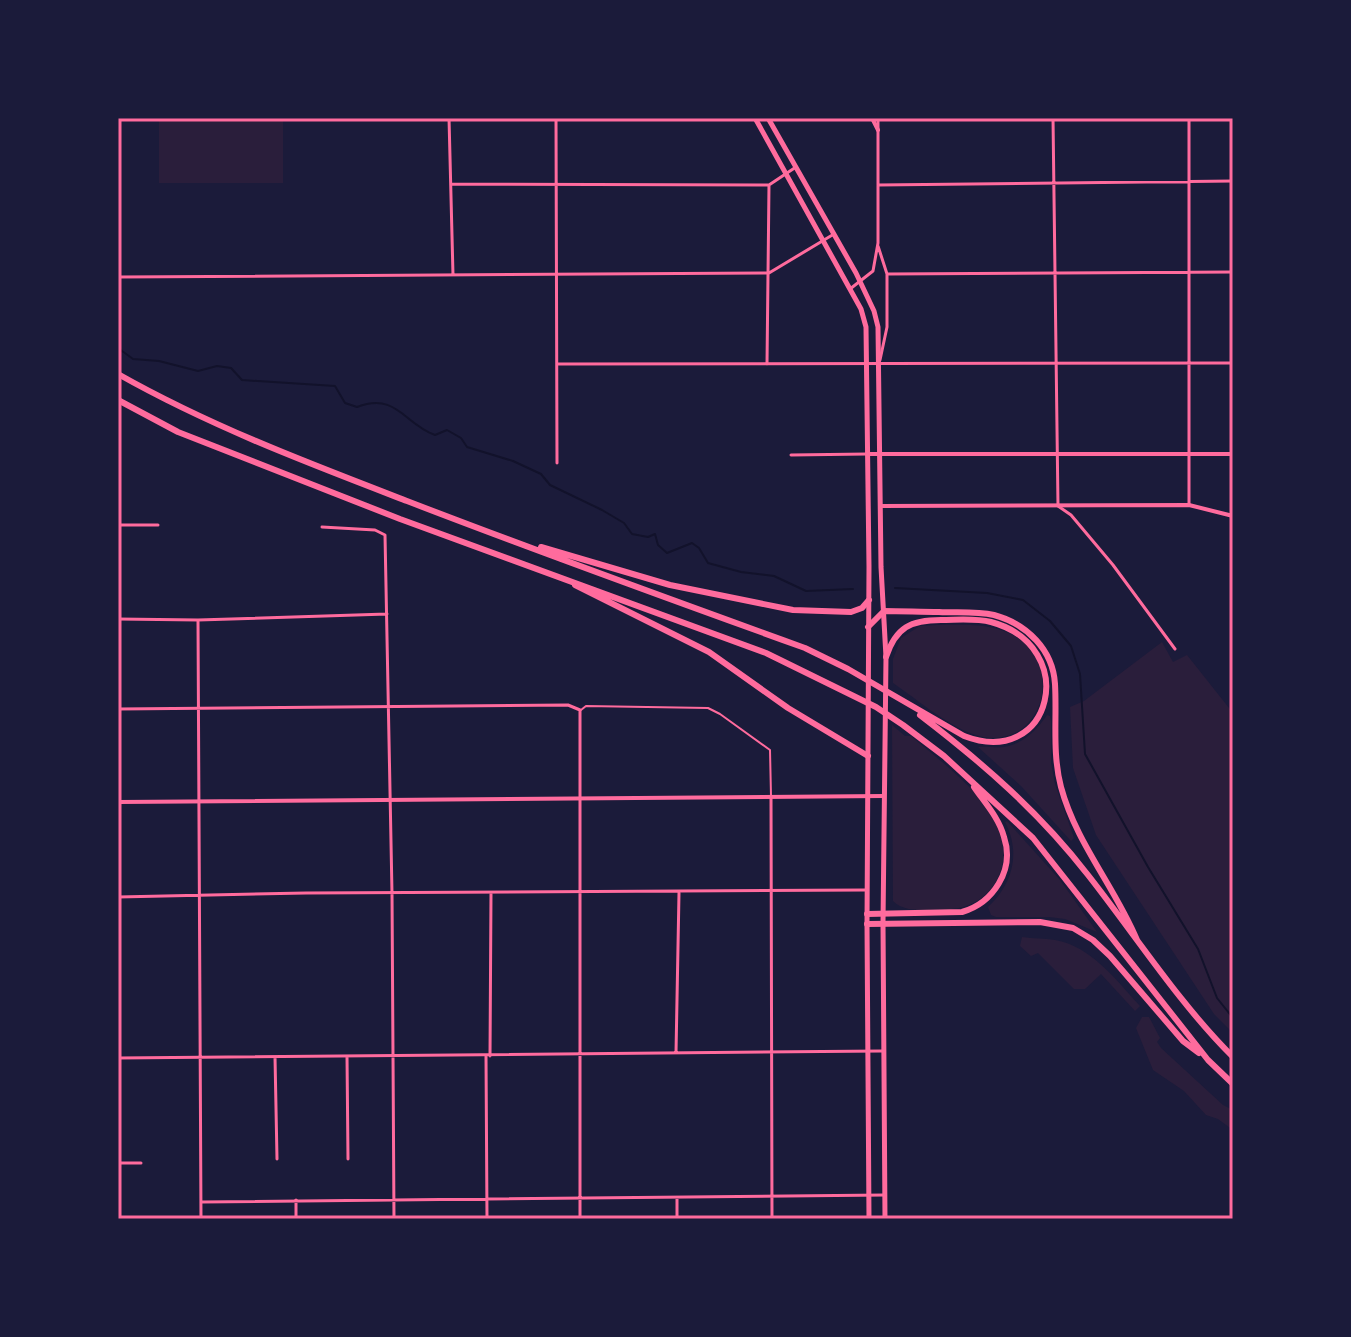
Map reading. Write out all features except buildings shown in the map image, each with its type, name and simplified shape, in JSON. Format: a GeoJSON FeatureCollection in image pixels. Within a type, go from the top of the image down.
{"type":"FeatureCollection","features":[{"type":"Feature","properties":{"kind":"highway"},"geometry":{"type":"LineString","coordinates":[[118,374],[174,406],[264,446],[499,537],[805,648],[980,742],[1001,742],[1016,737],[1036,721],[1048,693],[1047,674],[1026,641],[1001,626],[982,621],[927,620],[911,624],[900,630],[891,641],[886,657]]}},
{"type":"Feature","properties":{"kind":"highway"},"geometry":{"type":"LineString","coordinates":[[118,400],[178,432],[400,519],[766,653],[848,692],[903,725],[965,775],[1033,838],[1208,1060]]}},
{"type":"Feature","properties":{"kind":"highway"},"geometry":{"type":"LineString","coordinates":[[499,537],[670,585],[778,608],[822,613],[851,612],[858,611],[869,600]]}},
{"type":"Feature","properties":{"kind":"highway"},"geometry":{"type":"LineString","coordinates":[[558,576],[709,652],[788,708],[868,756]]}},
{"type":"Feature","properties":{"kind":"highway"},"geometry":{"type":"LineString","coordinates":[[868,627],[884,611],[994,615],[1016,624],[1038,641],[1047,653],[1054,672],[1055,749],[1063,794],[1074,824],[1127,916],[1137,940]]}},
{"type":"Feature","properties":{"kind":"highway"},"geometry":{"type":"LineString","coordinates":[[905,703],[978,759],[1023,800],[1088,874],[1185,1005],[1233,1057]]}},
{"type":"Feature","properties":{"kind":"highway"},"geometry":{"type":"LineString","coordinates":[[867,924],[883,919],[974,909],[996,889],[1008,851],[997,820],[965,775]]}},
{"type":"Feature","properties":{"kind":"highway"},"geometry":{"type":"LineString","coordinates":[[867,914],[883,919],[1040,922],[1073,928],[1093,940],[1110,956],[1183,1041],[1233,1084]]}},
{"type":"Feature","properties":{"kind":"main road"},"geometry":{"type":"LineString","coordinates":[[755,118],[863,313],[868,342],[869,1219]]}},
{"type":"Feature","properties":{"kind":"main road"},"geometry":{"type":"LineString","coordinates":[[768,118],[874,311],[879,364],[886,657],[883,919],[885,1219]]}},
{"type":"Feature","properties":{"kind":"street"},"geometry":{"type":"LineString","coordinates":[[449,118],[453,275]]}},
{"type":"Feature","properties":{"kind":"street"},"geometry":{"type":"LineString","coordinates":[[556,118],[557,463]]}},
{"type":"Feature","properties":{"kind":"street"},"geometry":{"type":"LineString","coordinates":[[850,289],[873,271],[878,243],[878,130],[875,118]]}},
{"type":"Feature","properties":{"kind":"street"},"geometry":{"type":"LineString","coordinates":[[1053,118],[1058,506]]}},
{"type":"Feature","properties":{"kind":"street"},"geometry":{"type":"LineString","coordinates":[[1189,118],[1189,505]]}},
{"type":"Feature","properties":{"kind":"street"},"geometry":{"type":"LineString","coordinates":[[451,184],[769,185],[796,167]]}},
{"type":"Feature","properties":{"kind":"street"},"geometry":{"type":"LineString","coordinates":[[878,185],[1233,181]]}},
{"type":"Feature","properties":{"kind":"street"},"geometry":{"type":"LineString","coordinates":[[767,364],[769,185]]}},
{"type":"Feature","properties":{"kind":"street"},"geometry":{"type":"LineString","coordinates":[[118,277],[769,273],[834,234]]}},
{"type":"Feature","properties":{"kind":"street"},"geometry":{"type":"LineString","coordinates":[[878,243],[887,274],[887,327],[879,364]]}},
{"type":"Feature","properties":{"kind":"street"},"geometry":{"type":"LineString","coordinates":[[887,274],[1233,272]]}},
{"type":"Feature","properties":{"kind":"street"},"geometry":{"type":"LineString","coordinates":[[557,364],[1233,363]]}},
{"type":"Feature","properties":{"kind":"street"},"geometry":{"type":"LineString","coordinates":[[791,455],[1233,454]]}},
{"type":"Feature","properties":{"kind":"street"},"geometry":{"type":"LineString","coordinates":[[880,506],[1189,505],[1233,516]]}},
{"type":"Feature","properties":{"kind":"street"},"geometry":{"type":"LineString","coordinates":[[1058,506],[1071,515],[1113,565],[1175,649]]}},
{"type":"Feature","properties":{"kind":"street"},"geometry":{"type":"LineString","coordinates":[[118,525],[158,525]]}},
{"type":"Feature","properties":{"kind":"street"},"geometry":{"type":"LineString","coordinates":[[322,527],[375,530],[385,535],[390,706],[394,1219]]}},
{"type":"Feature","properties":{"kind":"street"},"geometry":{"type":"LineString","coordinates":[[118,619],[198,620],[387,614]]}},
{"type":"Feature","properties":{"kind":"street"},"geometry":{"type":"LineString","coordinates":[[198,620],[201,1219]]}},
{"type":"Feature","properties":{"kind":"street"},"geometry":{"type":"LineString","coordinates":[[118,709],[568,705],[580,710],[580,1219]]}},
{"type":"Feature","properties":{"kind":"street"},"geometry":{"type":"LineString","coordinates":[[771,796],[772,1219]]}},
{"type":"Feature","properties":{"kind":"street"},"geometry":{"type":"LineString","coordinates":[[118,802],[884,796]]}},
{"type":"Feature","properties":{"kind":"street"},"geometry":{"type":"LineString","coordinates":[[118,897],[868,890]]}},
{"type":"Feature","properties":{"kind":"street"},"geometry":{"type":"LineString","coordinates":[[676,1053],[679,891]]}},
{"type":"Feature","properties":{"kind":"street"},"geometry":{"type":"LineString","coordinates":[[487,1219],[491,894]]}},
{"type":"Feature","properties":{"kind":"street"},"geometry":{"type":"LineString","coordinates":[[118,1058],[884,1051]]}},
{"type":"Feature","properties":{"kind":"street"},"geometry":{"type":"LineString","coordinates":[[347,1056],[348,1159]]}},
{"type":"Feature","properties":{"kind":"street"},"geometry":{"type":"LineString","coordinates":[[275,1057],[277,1159]]}},
{"type":"Feature","properties":{"kind":"street"},"geometry":{"type":"LineString","coordinates":[[118,1163],[141,1163]]}},
{"type":"Feature","properties":{"kind":"street"},"geometry":{"type":"LineString","coordinates":[[202,1202],[885,1195]]}},
{"type":"Feature","properties":{"kind":"street"},"geometry":{"type":"LineString","coordinates":[[677,1197],[677,1219]]}},
{"type":"Feature","properties":{"kind":"street"},"geometry":{"type":"LineString","coordinates":[[296,1200],[296,1219]]}},
{"type":"Feature","properties":{"kind":"lane"},"geometry":{"type":"LineString","coordinates":[[580,710],[586,706],[708,708],[770,750],[771,796]]}},
{"type":"Feature","properties":{"kind":"shaded area"},"geometry":{"type":"Polygon","coordinates":[[[159,118],[283,118],[283,183],[159,183],[159,118]]]}},
{"type":"Feature","properties":{"kind":"shaded area"},"geometry":{"type":"Polygon","coordinates":[[[920,626],[993,628],[1011,634],[1028,646],[1039,663],[1043,681],[1041,699],[1034,716],[1021,729],[1004,737],[972,734],[893,683],[893,659],[901,638],[920,626]]]}},
{"type":"Feature","properties":{"kind":"shaded area"},"geometry":{"type":"Polygon","coordinates":[[[1162,642],[1173,662],[1187,655],[1233,713],[1233,1033],[1214,1014],[1096,835],[1073,768],[1070,707],[1084,701],[1162,642]]]}},
{"type":"Feature","properties":{"kind":"shaded area"},"geometry":{"type":"Polygon","coordinates":[[[1047,715],[1051,721],[1051,763],[1055,784],[1074,838],[1071,841],[1021,786],[978,747],[1004,747],[1017,743],[1034,731],[1047,715]]]}},
{"type":"Feature","properties":{"kind":"shaded area"},"geometry":{"type":"Polygon","coordinates":[[[892,725],[905,736],[911,736],[961,779],[984,804],[1000,831],[1004,856],[1002,868],[991,889],[971,904],[955,909],[918,910],[905,908],[893,901],[892,725]]]}},
{"type":"Feature","properties":{"kind":"shaded area"},"geometry":{"type":"Polygon","coordinates":[[[1007,821],[1060,880],[1097,932],[1065,919],[991,915],[988,907],[997,898],[1012,868],[1013,845],[1007,821]]]}},
{"type":"Feature","properties":{"kind":"shaded area"},"geometry":{"type":"Polygon","coordinates":[[[1022,937],[1055,940],[1080,949],[1102,966],[1140,1006],[1135,1011],[1101,974],[1085,989],[1074,989],[1038,953],[1031,956],[1020,946],[1022,937]]]}},
{"type":"Feature","properties":{"kind":"shaded area"},"geometry":{"type":"Polygon","coordinates":[[[1142,1017],[1149,1017],[1160,1038],[1157,1042],[1161,1048],[1223,1105],[1233,1110],[1233,1130],[1206,1115],[1184,1091],[1153,1070],[1136,1028],[1142,1017]]]}},
{"type":"Feature","properties":{"kind":"waterway"},"geometry":{"type":"LineString","coordinates":[[118,348],[133,359],[159,361],[198,371],[217,366],[231,368],[242,380],[335,386],[345,403],[357,407],[371,403],[391,406],[435,435],[447,430],[461,438],[467,447],[513,461],[541,474],[550,485],[624,523],[632,534],[648,537],[655,534],[658,545],[667,553],[692,543],[708,563],[741,572],[774,576],[806,591],[853,589]]}},
{"type":"Feature","properties":{"kind":"waterway"},"geometry":{"type":"LineString","coordinates":[[895,588],[987,593],[1023,600],[1050,621],[1071,646],[1080,674],[1085,754],[1198,949],[1217,998],[1233,1018]]}}]}
